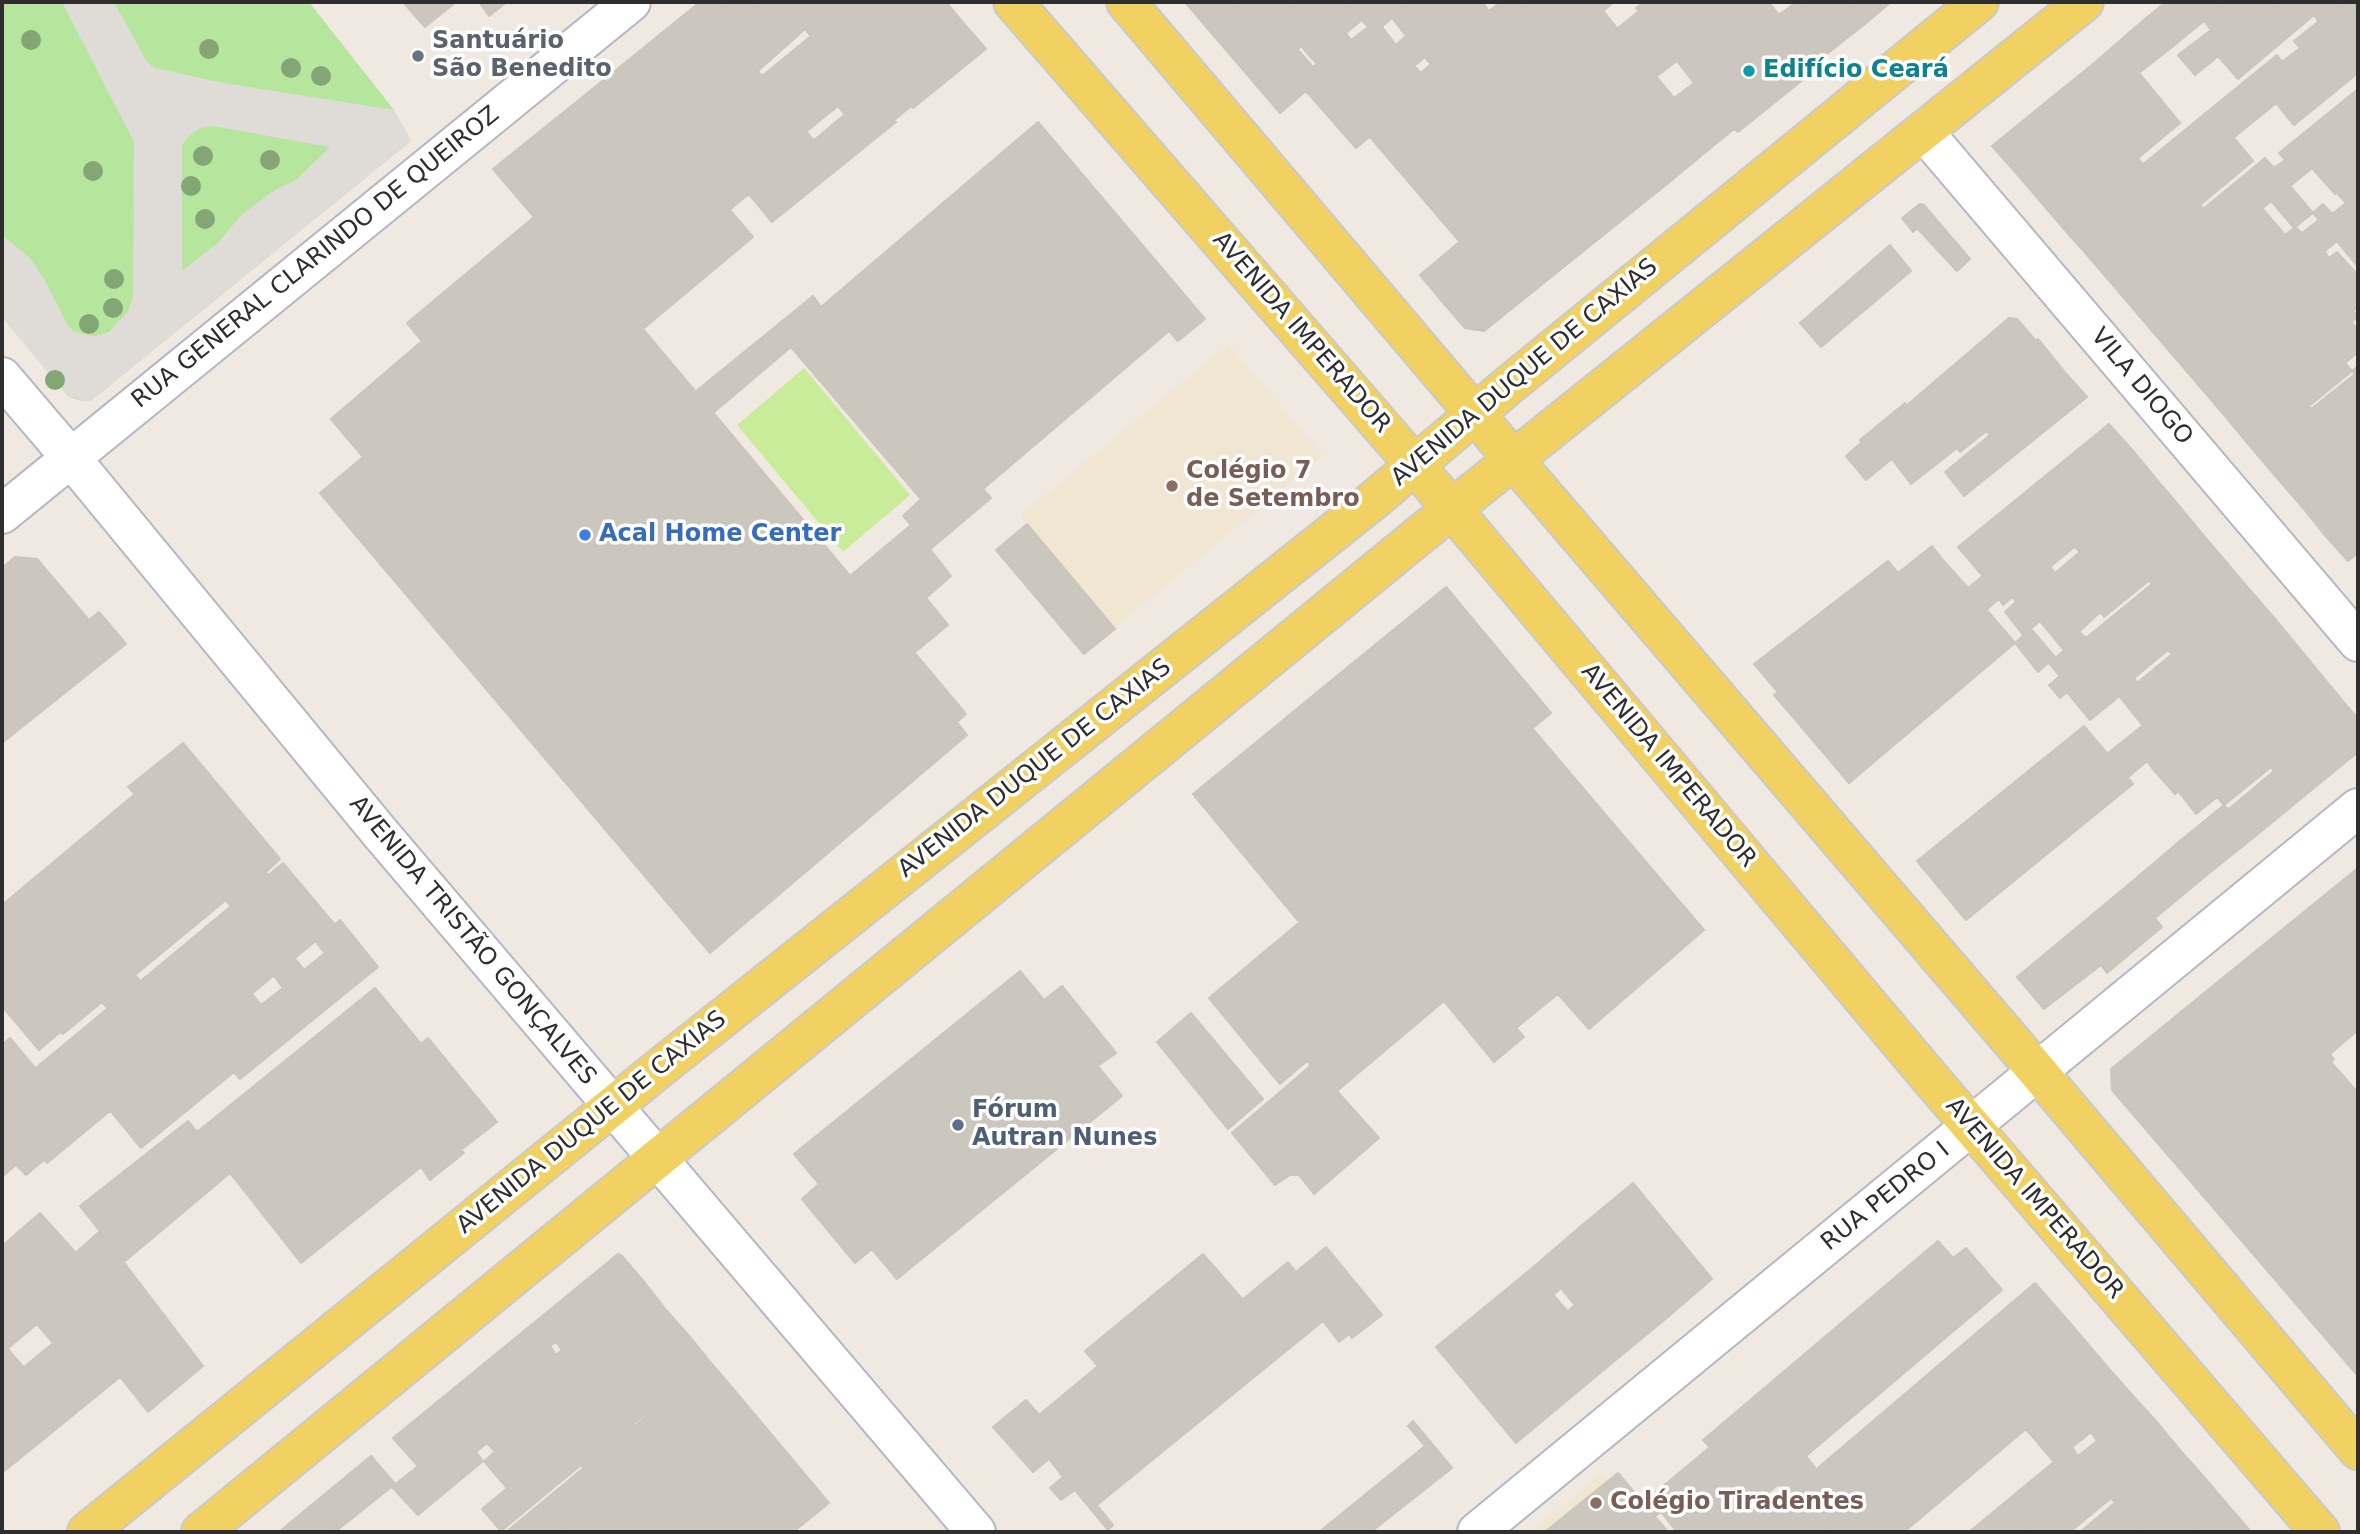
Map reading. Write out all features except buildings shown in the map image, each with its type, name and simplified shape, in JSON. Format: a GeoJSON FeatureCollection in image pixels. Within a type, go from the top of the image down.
{"type":"FeatureCollection","features":[{"type":"Feature","properties":{"kind":"main road","name":"AVENIDA IMPERADOR"},"geometry":{"type":"LineString","coordinates":[[1013,2],[1415,465],[1972,1126],[2320,1532]]}},
{"type":"Feature","properties":{"kind":"main road"},"geometry":{"type":"LineString","coordinates":[[1126,2],[2358,1450]]}},
{"type":"Feature","properties":{"kind":"main road","name":"AVENIDA DUQUE DE CAXIAS"},"geometry":{"type":"LineString","coordinates":[[88,1532],[612,1107],[1415,465],[1979,2]]}},
{"type":"Feature","properties":{"kind":"main road"},"geometry":{"type":"LineString","coordinates":[[201,1532],[1452,509],[2084,2]]}},
{"type":"Feature","properties":{"kind":"street","name":"RUA GENERAL CLARINDO DE QUEIROZ"},"geometry":{"type":"LineString","coordinates":[[2,514],[631,2]]}},
{"type":"Feature","properties":{"kind":"street","name":"VILA DIOGO"},"geometry":{"type":"LineString","coordinates":[[1924,132],[2358,642]]}},
{"type":"Feature","properties":{"kind":"street","name":"AVENIDA TRISTÃO GONÇALVES"},"geometry":{"type":"LineString","coordinates":[[2,377],[381,835],[976,1532]]}},
{"type":"Feature","properties":{"kind":"street","name":"RUA PEDRO I"},"geometry":{"type":"LineString","coordinates":[[1477,1532],[2358,808]]}},
{"type":"Feature","properties":{"kind":"shaded area"},"geometry":{"type":"Polygon","coordinates":[[[62,2],[114,2],[147,62],[155,68],[223,83],[394,110],[411,141],[87,402],[67,395],[2,317],[2,235],[30,258],[74,332],[95,336],[109,332],[128,311],[133,297],[134,142],[62,2]],[[213,126],[198,129],[188,137],[182,145],[182,271],[218,243],[241,215],[275,190],[296,180],[330,147],[213,126]]]}},
{"type":"Feature","properties":{"kind":"shaded area","name":"Colégio 7 de Setembro"},"geometry":{"type":"Polygon","coordinates":[[[1229,344],[1323,456],[1114,628],[1021,515],[1229,344]]]}},
{"type":"Feature","properties":{"kind":"shaded area","name":"Colégio Tiradentes"},"geometry":{"type":"Polygon","coordinates":[[[1601,1473],[1649,1532],[1533,1532],[1601,1473]]]}},
{"type":"Feature","properties":{"kind":"green space"},"geometry":{"type":"Polygon","coordinates":[[[2,2],[309,2],[394,110],[411,141],[92,400],[76,399],[67,395],[2,317],[2,2]]]}},
{"type":"Feature","properties":{"kind":"green space"},"geometry":{"type":"Polygon","coordinates":[[[804,368],[910,495],[843,552],[737,425],[804,368]]]}},
{"type":"Feature","properties":{"kind":"place","name":"Santuário São Benedito"},"geometry":{"type":"Point","coordinates":[418,56]}},
{"type":"Feature","properties":{"kind":"place","name":"Edifício Ceará"},"geometry":{"type":"Point","coordinates":[1749,71]}},
{"type":"Feature","properties":{"kind":"place","name":"Colégio 7 de Setembro"},"geometry":{"type":"Point","coordinates":[1172,486]}},
{"type":"Feature","properties":{"kind":"place","name":"Acal Home Center"},"geometry":{"type":"Point","coordinates":[585,535]}},
{"type":"Feature","properties":{"kind":"place","name":"Fórum Autran Nunes"},"geometry":{"type":"Point","coordinates":[958,1125]}},
{"type":"Feature","properties":{"kind":"place","name":"Colégio Tiradentes"},"geometry":{"type":"Point","coordinates":[1596,1503]}}]}
